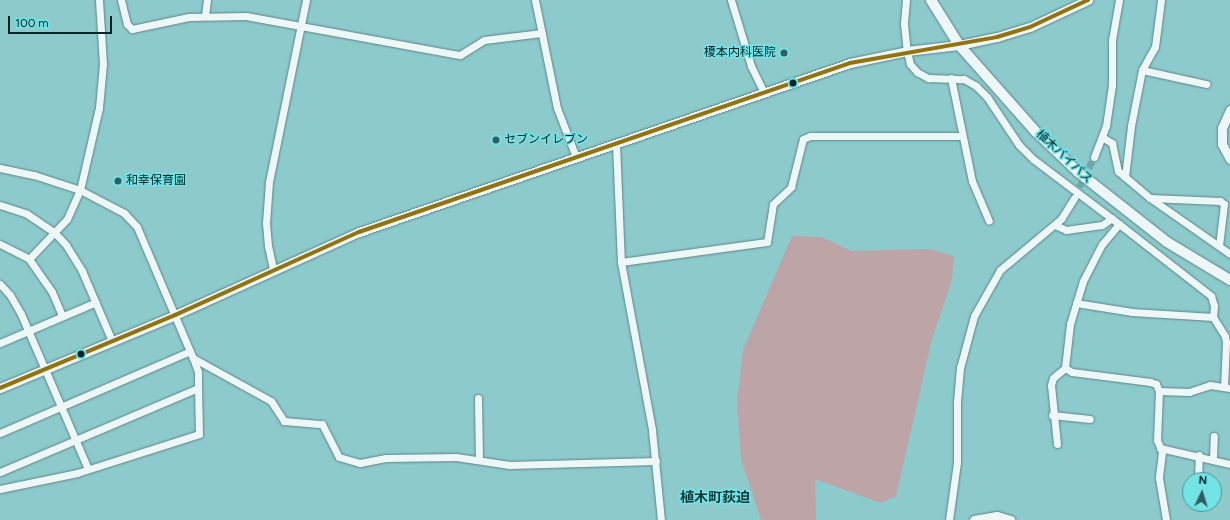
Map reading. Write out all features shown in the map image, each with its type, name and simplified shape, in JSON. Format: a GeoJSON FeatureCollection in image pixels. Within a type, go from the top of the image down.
{"type":"FeatureCollection","features":[{"type":"Feature","properties":{"kind":"highway","name":"植木バイパス"},"geometry":{"type":"LineString","coordinates":[[931,0],[958,45],[1036,132],[1078,172],[1167,242],[1230,280]]}},
{"type":"Feature","properties":{"kind":"main road"},"geometry":{"type":"LineString","coordinates":[[0,388],[175,315],[273,269],[359,232],[850,63],[907,51],[958,45],[1030,27],[1088,0]]}},
{"type":"Feature","properties":{"kind":"main road"},"geometry":{"type":"LineString","coordinates":[[1230,110],[1222,128],[1222,144],[1230,158]]}},
{"type":"Feature","properties":{"kind":"main road"},"geometry":{"type":"LineString","coordinates":[[974,520],[997,516],[1010,520]]}},
{"type":"Feature","properties":{"kind":"street"},"geometry":{"type":"LineString","coordinates":[[29,259],[67,219],[80,190],[99,108],[103,64],[98,0]]}},
{"type":"Feature","properties":{"kind":"street"},"geometry":{"type":"LineString","coordinates":[[121,0],[127,24],[132,29],[168,20],[205,16],[246,16],[460,55],[484,40],[542,33]]}},
{"type":"Feature","properties":{"kind":"street"},"geometry":{"type":"LineString","coordinates":[[205,16],[207,0]]}},
{"type":"Feature","properties":{"kind":"street"},"geometry":{"type":"LineString","coordinates":[[273,269],[268,246],[266,223],[269,182],[302,26],[306,0]]}},
{"type":"Feature","properties":{"kind":"street"},"geometry":{"type":"LineString","coordinates":[[534,0],[557,108],[576,157]]}},
{"type":"Feature","properties":{"kind":"street"},"geometry":{"type":"LineString","coordinates":[[731,0],[751,66],[764,92]]}},
{"type":"Feature","properties":{"kind":"street"},"geometry":{"type":"LineString","coordinates":[[906,0],[904,24],[907,51],[910,64],[917,72],[928,78],[964,79],[976,86],[987,97],[1019,144],[1033,160],[1112,218],[1211,296],[1214,306],[1213,317],[1225,336],[1227,387],[1210,385],[1189,392],[1159,391]]}},
{"type":"Feature","properties":{"kind":"street"},"geometry":{"type":"LineString","coordinates":[[1094,157],[1102,137],[1112,85],[1112,40],[1119,0]]}},
{"type":"Feature","properties":{"kind":"street"},"geometry":{"type":"LineString","coordinates":[[1125,177],[1131,126],[1142,70],[1155,47],[1160,0]]}},
{"type":"Feature","properties":{"kind":"street"},"geometry":{"type":"LineString","coordinates":[[1142,70],[1206,84]]}},
{"type":"Feature","properties":{"kind":"street"},"geometry":{"type":"LineString","coordinates":[[951,78],[972,181],[989,222]]}},
{"type":"Feature","properties":{"kind":"street"},"geometry":{"type":"LineString","coordinates":[[621,262],[767,242],[773,204],[791,187],[803,139],[810,136],[962,136]]}},
{"type":"Feature","properties":{"kind":"street"},"geometry":{"type":"LineString","coordinates":[[1102,137],[1112,143],[1115,165],[1125,177],[1150,198],[1230,254]]}},
{"type":"Feature","properties":{"kind":"street"},"geometry":{"type":"LineString","coordinates":[[616,144],[621,262],[656,461],[661,520]]}},
{"type":"Feature","properties":{"kind":"street"},"geometry":{"type":"LineString","coordinates":[[0,168],[34,175],[80,190],[124,212],[137,227],[198,372],[199,434],[88,469],[0,489]]}},
{"type":"Feature","properties":{"kind":"street"},"geometry":{"type":"LineString","coordinates":[[950,520],[957,462],[957,402],[960,368],[974,316],[1000,270],[1055,225],[1074,198]]}},
{"type":"Feature","properties":{"kind":"street"},"geometry":{"type":"LineString","coordinates":[[1150,198],[1220,201],[1224,204],[1218,246]]}},
{"type":"Feature","properties":{"kind":"street"},"geometry":{"type":"LineString","coordinates":[[0,205],[27,214],[54,232],[75,257],[112,341]]}},
{"type":"Feature","properties":{"kind":"street"},"geometry":{"type":"LineString","coordinates":[[1055,225],[1066,230],[1102,225],[1112,218]]}},
{"type":"Feature","properties":{"kind":"street"},"geometry":{"type":"LineString","coordinates":[[1057,444],[1052,415],[1051,385],[1053,378],[1064,368],[1066,346],[1076,303],[1094,258],[1119,224]]}},
{"type":"Feature","properties":{"kind":"street"},"geometry":{"type":"LineString","coordinates":[[0,244],[29,259],[52,292],[62,316]]}},
{"type":"Feature","properties":{"kind":"street"},"geometry":{"type":"LineString","coordinates":[[0,284],[10,295],[28,331],[88,469]]}},
{"type":"Feature","properties":{"kind":"street"},"geometry":{"type":"LineString","coordinates":[[0,343],[96,302]]}},
{"type":"Feature","properties":{"kind":"street"},"geometry":{"type":"LineString","coordinates":[[1076,303],[1132,312],[1213,317]]}},
{"type":"Feature","properties":{"kind":"street"},"geometry":{"type":"LineString","coordinates":[[192,355],[271,401],[284,421],[322,424],[339,457],[360,463],[386,458],[456,457],[509,465],[656,461]]}},
{"type":"Feature","properties":{"kind":"street"},"geometry":{"type":"LineString","coordinates":[[0,433],[192,355]]}},
{"type":"Feature","properties":{"kind":"street"},"geometry":{"type":"LineString","coordinates":[[1064,368],[1072,372],[1094,376],[1150,382],[1156,384],[1159,391],[1156,440],[1160,448],[1159,478],[1166,520]]}},
{"type":"Feature","properties":{"kind":"street"},"geometry":{"type":"LineString","coordinates":[[0,472],[198,388]]}},
{"type":"Feature","properties":{"kind":"street"},"geometry":{"type":"LineString","coordinates":[[478,398],[478,460]]}},
{"type":"Feature","properties":{"kind":"street"},"geometry":{"type":"LineString","coordinates":[[1052,415],[1090,418]]}},
{"type":"Feature","properties":{"kind":"street"},"geometry":{"type":"LineString","coordinates":[[1213,459],[1214,436]]}},
{"type":"Feature","properties":{"kind":"street"},"geometry":{"type":"LineString","coordinates":[[1160,448],[1199,455],[1230,464]]}},
{"type":"Feature","properties":{"kind":"street"},"geometry":{"type":"LineString","coordinates":[[1198,472],[1199,455]]}},
{"type":"Feature","properties":{"kind":"shaded area"},"geometry":{"type":"Polygon","coordinates":[[[792,236],[822,237],[851,251],[930,249],[954,256],[952,280],[932,339],[896,496],[881,503],[815,479],[816,520],[761,520],[741,459],[737,402],[743,350],[792,236]]]}},
{"type":"Feature","properties":{"kind":"tunnel"},"geometry":{"type":"LineString","coordinates":[[1075,196],[1094,157]]}},
{"type":"Feature","properties":{"kind":"transit line"},"geometry":{"type":"LineString","coordinates":[[0,388],[175,315],[359,232],[850,63],[997,37],[1030,27],[1088,0]]}},
{"type":"Feature","properties":{"kind":"place","name":"榎本内科医院"},"geometry":{"type":"Point","coordinates":[784,53]}},
{"type":"Feature","properties":{"kind":"place","name":"セブンイレブン"},"geometry":{"type":"Point","coordinates":[496,140]}},
{"type":"Feature","properties":{"kind":"place","name":"和幸保育園"},"geometry":{"type":"Point","coordinates":[118,181]}},
{"type":"Feature","properties":{"kind":"district","name":"植木町荻迫"},"geometry":{"type":"Point","coordinates":[715,498]}}]}
